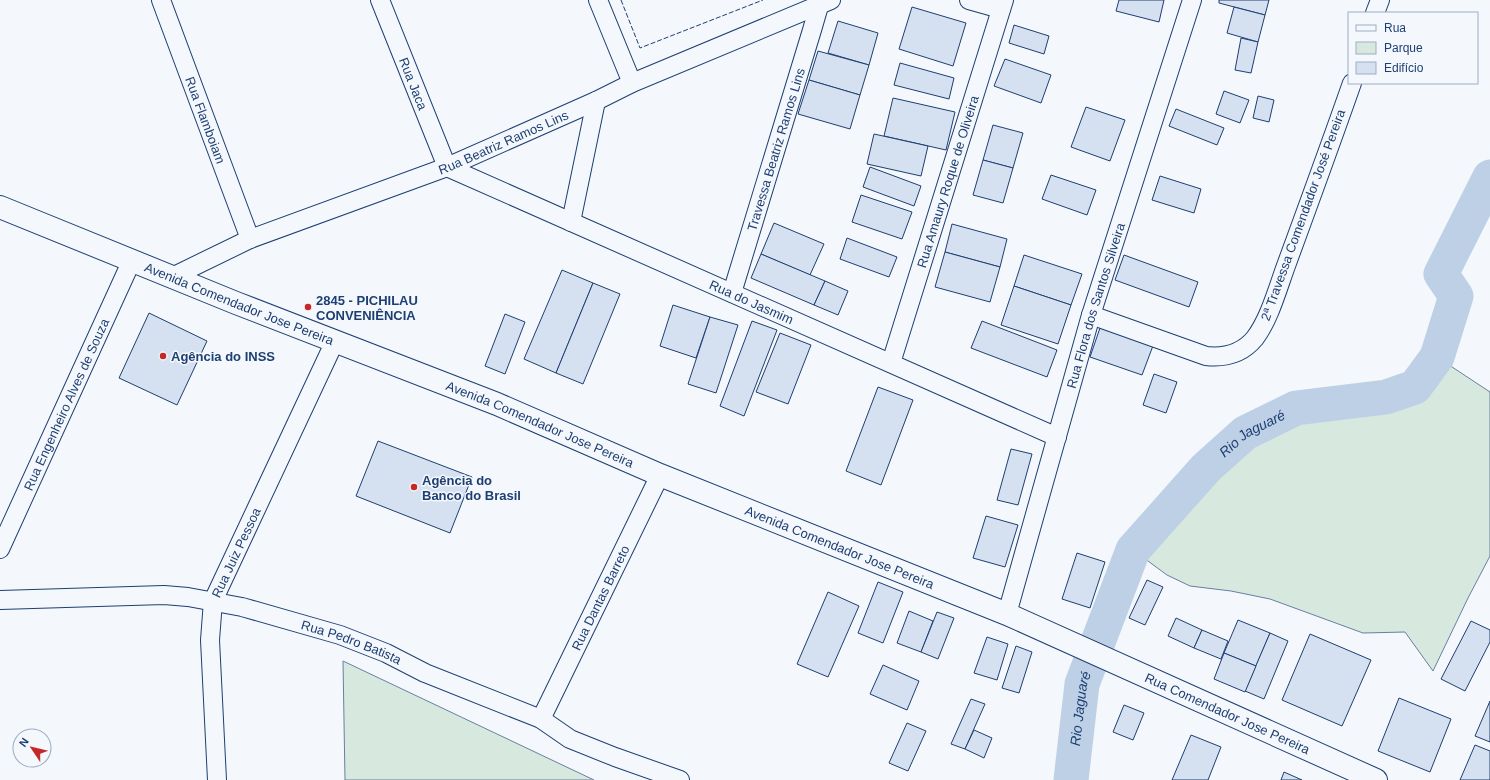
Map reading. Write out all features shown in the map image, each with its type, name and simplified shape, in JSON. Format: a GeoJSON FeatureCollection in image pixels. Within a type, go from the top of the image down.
{"type":"FeatureCollection","features":[{"type":"Feature","properties":{"kind":"street","name":"Rua Flamboiam"},"geometry":{"type":"LineString","coordinates":[[161,0],[250,239]]}},
{"type":"Feature","properties":{"kind":"street","name":"Rua Jaca"},"geometry":{"type":"LineString","coordinates":[[380,0],[447,167]]}},
{"type":"Feature","properties":{"kind":"street"},"geometry":{"type":"LineString","coordinates":[[598,0],[632,83]]}},
{"type":"Feature","properties":{"kind":"street"},"geometry":{"type":"LineString","coordinates":[[969,0],[1002,4]]}},
{"type":"Feature","properties":{"kind":"street","name":"Rua Flora dos Santos Silveira"},"geometry":{"type":"LineString","coordinates":[[1007,614],[1092,315],[1192,0]]}},
{"type":"Feature","properties":{"kind":"street"},"geometry":{"type":"LineString","coordinates":[[1375,12],[1380,0]]}},
{"type":"Feature","properties":{"kind":"street","name":"Rua Beatriz Ramos Lins"},"geometry":{"type":"LineString","coordinates":[[172,277],[250,239],[447,167],[596,101],[632,83],[823,2]]}},
{"type":"Feature","properties":{"kind":"street","name":"Travessa Beatriz Ramos Lins"},"geometry":{"type":"LineString","coordinates":[[732,293],[823,2]]}},
{"type":"Feature","properties":{"kind":"street","name":"Rua Amaury Roque de Oliveira"},"geometry":{"type":"LineString","coordinates":[[891,364],[1002,4]]}},
{"type":"Feature","properties":{"kind":"street","name":"2ª Travessa Comendador José Pereira"},"geometry":{"type":"LineString","coordinates":[[1092,315],[1206,356],[1218,357],[1230,355],[1245,348],[1255,338],[1266,319],[1352,84]]}},
{"type":"Feature","properties":{"kind":"street"},"geometry":{"type":"LineString","coordinates":[[571,222],[596,101]]}},
{"type":"Feature","properties":{"kind":"street","name":"Rua do Jasmim"},"geometry":{"type":"LineString","coordinates":[[447,167],[1057,437]]}},
{"type":"Feature","properties":{"kind":"street","name":"Avenida Comendador Jose Pereira"},"geometry":{"type":"LineString","coordinates":[[0,207],[236,303],[497,404],[660,475],[1007,614],[1079,646]]}},
{"type":"Feature","properties":{"kind":"street","name":"Rua Engenheiro Alves de Souza"},"geometry":{"type":"LineString","coordinates":[[0,549],[132,260]]}},
{"type":"Feature","properties":{"kind":"street","name":"Rua Juiz Pessoa"},"geometry":{"type":"LineString","coordinates":[[217,780],[210,640],[213,601],[335,341]]}},
{"type":"Feature","properties":{"kind":"street","name":"Rua Dantas Barreto"},"geometry":{"type":"LineString","coordinates":[[541,720],[660,475]]}},
{"type":"Feature","properties":{"kind":"street","name":"Rua Pedro Batista"},"geometry":{"type":"LineString","coordinates":[[0,600],[164,595],[213,601],[242,607],[340,635],[386,654],[425,673],[541,720],[570,739],[680,780]]}},
{"type":"Feature","properties":{"kind":"street","name":"Rua Comendador Jose Pereira"},"geometry":{"type":"LineString","coordinates":[[1079,646],[1376,780]]}},
{"type":"Feature","properties":{"kind":"green space"},"geometry":{"type":"Polygon","coordinates":[[[1437,357],[1490,392],[1490,556],[1433,671],[1405,632],[1363,633],[1270,599],[1231,591],[1190,586],[1167,575],[1133,550],[1206,468],[1245,433],[1296,408],[1386,397],[1415,387],[1437,357]]]}},
{"type":"Feature","properties":{"kind":"green space"},"geometry":{"type":"Polygon","coordinates":[[[343,661],[594,780],[345,780],[343,661]]]}},
{"type":"Feature","properties":{"kind":"building"},"geometry":{"type":"Polygon","coordinates":[[[1119,0],[1164,0],[1159,22],[1116,11],[1119,0]]]}},
{"type":"Feature","properties":{"kind":"building"},"geometry":{"type":"Polygon","coordinates":[[[1219,0],[1269,0],[1265,15],[1219,3],[1219,0]]]}},
{"type":"Feature","properties":{"kind":"building"},"geometry":{"type":"Polygon","coordinates":[[[912,7],[966,23],[953,66],[899,49],[912,7]]]}},
{"type":"Feature","properties":{"kind":"building"},"geometry":{"type":"Polygon","coordinates":[[[1234,7],[1265,15],[1258,42],[1227,33],[1234,7]]]}},
{"type":"Feature","properties":{"kind":"building"},"geometry":{"type":"Polygon","coordinates":[[[838,21],[878,33],[869,65],[828,53],[838,21]]]}},
{"type":"Feature","properties":{"kind":"building"},"geometry":{"type":"Polygon","coordinates":[[[1014,25],[1049,36],[1044,54],[1009,43],[1014,25]]]}},
{"type":"Feature","properties":{"kind":"building"},"geometry":{"type":"Polygon","coordinates":[[[1241,38],[1258,42],[1251,73],[1235,70],[1241,38]]]}},
{"type":"Feature","properties":{"kind":"building"},"geometry":{"type":"Polygon","coordinates":[[[818,51],[869,65],[860,95],[809,80],[818,51]]]}},
{"type":"Feature","properties":{"kind":"building"},"geometry":{"type":"Polygon","coordinates":[[[1005,59],[1051,75],[1041,103],[994,86],[1005,59]]]}},
{"type":"Feature","properties":{"kind":"building"},"geometry":{"type":"Polygon","coordinates":[[[900,63],[954,78],[949,99],[894,85],[900,63]]]}},
{"type":"Feature","properties":{"kind":"building"},"geometry":{"type":"Polygon","coordinates":[[[809,80],[860,95],[850,129],[798,114],[809,80]]]}},
{"type":"Feature","properties":{"kind":"building"},"geometry":{"type":"Polygon","coordinates":[[[1224,91],[1249,100],[1240,123],[1216,114],[1224,91]]]}},
{"type":"Feature","properties":{"kind":"building"},"geometry":{"type":"Polygon","coordinates":[[[1258,96],[1274,100],[1269,122],[1253,118],[1258,96]]]}},
{"type":"Feature","properties":{"kind":"building"},"geometry":{"type":"Polygon","coordinates":[[[893,98],[955,112],[946,150],[884,136],[893,98]]]}},
{"type":"Feature","properties":{"kind":"building"},"geometry":{"type":"Polygon","coordinates":[[[1086,107],[1125,120],[1110,161],[1071,147],[1086,107]]]}},
{"type":"Feature","properties":{"kind":"building"},"geometry":{"type":"Polygon","coordinates":[[[1176,109],[1224,128],[1217,145],[1169,126],[1176,109]]]}},
{"type":"Feature","properties":{"kind":"building"},"geometry":{"type":"Polygon","coordinates":[[[993,125],[1023,133],[1013,168],[983,160],[993,125]]]}},
{"type":"Feature","properties":{"kind":"building"},"geometry":{"type":"Polygon","coordinates":[[[874,134],[928,146],[921,176],[867,164],[874,134]]]}},
{"type":"Feature","properties":{"kind":"building"},"geometry":{"type":"Polygon","coordinates":[[[983,160],[1013,168],[1003,203],[973,195],[983,160]]]}},
{"type":"Feature","properties":{"kind":"building"},"geometry":{"type":"Polygon","coordinates":[[[870,167],[921,186],[914,206],[863,187],[870,167]]]}},
{"type":"Feature","properties":{"kind":"building"},"geometry":{"type":"Polygon","coordinates":[[[1051,175],[1096,190],[1087,215],[1042,199],[1051,175]]]}},
{"type":"Feature","properties":{"kind":"building"},"geometry":{"type":"Polygon","coordinates":[[[1160,176],[1201,189],[1194,213],[1152,200],[1160,176]]]}},
{"type":"Feature","properties":{"kind":"building"},"geometry":{"type":"Polygon","coordinates":[[[861,195],[912,212],[902,239],[852,222],[861,195]]]}},
{"type":"Feature","properties":{"kind":"building"},"geometry":{"type":"Polygon","coordinates":[[[774,223],[824,244],[810,275],[761,254],[774,223]]]}},
{"type":"Feature","properties":{"kind":"building"},"geometry":{"type":"Polygon","coordinates":[[[952,224],[1007,239],[1000,267],[945,252],[952,224]]]}},
{"type":"Feature","properties":{"kind":"building"},"geometry":{"type":"Polygon","coordinates":[[[847,238],[897,257],[889,277],[840,259],[847,238]]]}},
{"type":"Feature","properties":{"kind":"building"},"geometry":{"type":"Polygon","coordinates":[[[945,252],[1000,267],[990,302],[935,287],[945,252]]]}},
{"type":"Feature","properties":{"kind":"building"},"geometry":{"type":"Polygon","coordinates":[[[761,254],[825,281],[814,305],[751,278],[761,254]]]}},
{"type":"Feature","properties":{"kind":"building"},"geometry":{"type":"Polygon","coordinates":[[[1024,255],[1082,274],[1071,305],[1014,286],[1024,255]]]}},
{"type":"Feature","properties":{"kind":"building"},"geometry":{"type":"Polygon","coordinates":[[[1124,255],[1198,282],[1189,307],[1115,280],[1124,255]]]}},
{"type":"Feature","properties":{"kind":"building"},"geometry":{"type":"Polygon","coordinates":[[[562,270],[593,283],[556,373],[524,359],[562,270]]]}},
{"type":"Feature","properties":{"kind":"building"},"geometry":{"type":"Polygon","coordinates":[[[825,281],[848,291],[838,315],[814,305],[825,281]]]}},
{"type":"Feature","properties":{"kind":"building"},"geometry":{"type":"Polygon","coordinates":[[[593,283],[620,294],[583,384],[556,373],[593,283]]]}},
{"type":"Feature","properties":{"kind":"building"},"geometry":{"type":"Polygon","coordinates":[[[1014,286],[1071,305],[1058,344],[1001,325],[1014,286]]]}},
{"type":"Feature","properties":{"kind":"building"},"geometry":{"type":"Polygon","coordinates":[[[673,305],[710,317],[696,358],[660,346],[673,305]]]}},
{"type":"Feature","properties":{"kind":"building","name":"Agência do INSS"},"geometry":{"type":"Polygon","coordinates":[[[149,313],[207,341],[177,405],[119,378],[149,313]]]}},
{"type":"Feature","properties":{"kind":"building"},"geometry":{"type":"Polygon","coordinates":[[[505,314],[525,322],[505,374],[485,366],[505,314]]]}},
{"type":"Feature","properties":{"kind":"building"},"geometry":{"type":"Polygon","coordinates":[[[710,317],[738,325],[716,393],[688,384],[710,317]]]}},
{"type":"Feature","properties":{"kind":"building"},"geometry":{"type":"Polygon","coordinates":[[[752,321],[777,330],[744,416],[720,406],[752,321]]]}},
{"type":"Feature","properties":{"kind":"building"},"geometry":{"type":"Polygon","coordinates":[[[982,321],[1057,350],[1047,377],[971,348],[982,321]]]}},
{"type":"Feature","properties":{"kind":"building"},"geometry":{"type":"Polygon","coordinates":[[[1101,325],[1154,343],[1142,375],[1090,357],[1101,325]]]}},
{"type":"Feature","properties":{"kind":"building"},"geometry":{"type":"Polygon","coordinates":[[[780,333],[811,345],[788,404],[756,392],[780,333]]]}},
{"type":"Feature","properties":{"kind":"building"},"geometry":{"type":"Polygon","coordinates":[[[1154,374],[1177,382],[1166,413],[1143,405],[1154,374]]]}},
{"type":"Feature","properties":{"kind":"building"},"geometry":{"type":"Polygon","coordinates":[[[878,387],[913,400],[881,485],[846,471],[878,387]]]}},
{"type":"Feature","properties":{"kind":"building","name":"Agência do Banco do Brasil"},"geometry":{"type":"Polygon","coordinates":[[[378,441],[472,477],[450,533],[356,496],[378,441]]]}},
{"type":"Feature","properties":{"kind":"building"},"geometry":{"type":"Polygon","coordinates":[[[1011,449],[1032,454],[1018,505],[997,500],[1011,449]]]}},
{"type":"Feature","properties":{"kind":"building"},"geometry":{"type":"Polygon","coordinates":[[[986,516],[1018,525],[1005,567],[973,558],[986,516]]]}},
{"type":"Feature","properties":{"kind":"building"},"geometry":{"type":"Polygon","coordinates":[[[1077,553],[1105,562],[1090,608],[1062,599],[1077,553]]]}},
{"type":"Feature","properties":{"kind":"building"},"geometry":{"type":"Polygon","coordinates":[[[1147,580],[1163,587],[1145,625],[1129,618],[1147,580]]]}},
{"type":"Feature","properties":{"kind":"building"},"geometry":{"type":"Polygon","coordinates":[[[878,582],[903,592],[883,643],[858,633],[878,582]]]}},
{"type":"Feature","properties":{"kind":"building"},"geometry":{"type":"Polygon","coordinates":[[[828,592],[859,606],[828,677],[797,664],[828,592]]]}},
{"type":"Feature","properties":{"kind":"building"},"geometry":{"type":"Polygon","coordinates":[[[909,611],[933,621],[921,652],[897,643],[909,611]]]}},
{"type":"Feature","properties":{"kind":"building"},"geometry":{"type":"Polygon","coordinates":[[[937,612],[954,618],[938,659],[921,652],[937,612]]]}},
{"type":"Feature","properties":{"kind":"building"},"geometry":{"type":"Polygon","coordinates":[[[1176,618],[1202,630],[1194,648],[1168,636],[1176,618]]]}},
{"type":"Feature","properties":{"kind":"building"},"geometry":{"type":"Polygon","coordinates":[[[1238,620],[1270,633],[1256,666],[1224,653],[1238,620]]]}},
{"type":"Feature","properties":{"kind":"building"},"geometry":{"type":"Polygon","coordinates":[[[1471,621],[1490,630],[1490,642],[1465,691],[1441,679],[1471,621]]]}},
{"type":"Feature","properties":{"kind":"building"},"geometry":{"type":"Polygon","coordinates":[[[1202,630],[1228,641],[1221,659],[1194,648],[1202,630]]]}},
{"type":"Feature","properties":{"kind":"building"},"geometry":{"type":"Polygon","coordinates":[[[1270,633],[1288,641],[1264,699],[1245,691],[1270,633]]]}},
{"type":"Feature","properties":{"kind":"building"},"geometry":{"type":"Polygon","coordinates":[[[1310,634],[1371,660],[1342,726],[1282,700],[1310,634]]]}},
{"type":"Feature","properties":{"kind":"building"},"geometry":{"type":"Polygon","coordinates":[[[987,637],[1008,644],[997,680],[974,673],[987,637]]]}},
{"type":"Feature","properties":{"kind":"building"},"geometry":{"type":"Polygon","coordinates":[[[1016,646],[1032,652],[1019,693],[1002,688],[1016,646]]]}},
{"type":"Feature","properties":{"kind":"building"},"geometry":{"type":"Polygon","coordinates":[[[1224,653],[1256,666],[1245,692],[1214,679],[1224,653]]]}},
{"type":"Feature","properties":{"kind":"building"},"geometry":{"type":"Polygon","coordinates":[[[883,665],[919,681],[907,710],[870,694],[883,665]]]}},
{"type":"Feature","properties":{"kind":"building"},"geometry":{"type":"Polygon","coordinates":[[[1399,698],[1451,719],[1430,772],[1378,751],[1399,698]]]}},
{"type":"Feature","properties":{"kind":"building"},"geometry":{"type":"Polygon","coordinates":[[[971,699],[985,704],[965,749],[951,744],[971,699]]]}},
{"type":"Feature","properties":{"kind":"building"},"geometry":{"type":"Polygon","coordinates":[[[1490,701],[1490,742],[1475,736],[1490,701]]]}},
{"type":"Feature","properties":{"kind":"building"},"geometry":{"type":"Polygon","coordinates":[[[1124,705],[1144,713],[1133,740],[1113,732],[1124,705]]]}},
{"type":"Feature","properties":{"kind":"building"},"geometry":{"type":"Polygon","coordinates":[[[907,723],[926,731],[908,771],[889,763],[907,723]]]}},
{"type":"Feature","properties":{"kind":"building"},"geometry":{"type":"Polygon","coordinates":[[[974,730],[992,738],[984,758],[965,749],[974,730]]]}},
{"type":"Feature","properties":{"kind":"building"},"geometry":{"type":"Polygon","coordinates":[[[1191,735],[1221,747],[1208,780],[1172,780],[1191,735]]]}},
{"type":"Feature","properties":{"kind":"building"},"geometry":{"type":"Polygon","coordinates":[[[1475,745],[1490,751],[1490,780],[1460,780],[1475,745]]]}},
{"type":"Feature","properties":{"kind":"building"},"geometry":{"type":"Polygon","coordinates":[[[1284,772],[1302,780],[1281,780],[1284,772]]]}},
{"type":"Feature","properties":{"kind":"waterway","name":"Rio Jaguaré"},"geometry":{"type":"LineString","coordinates":[[1071,780],[1082,684],[1133,550],[1206,468],[1245,433],[1296,408],[1386,397],[1415,387],[1437,357],[1456,296],[1441,274],[1490,177]]}},
{"type":"Feature","properties":{"kind":"fence"},"geometry":{"type":"LineString","coordinates":[[621,0],[640,48],[763,0]]}},
{"type":"Feature","properties":{"kind":"place","name":"2845 - PICHILAU CONVENIÊNCIA"},"geometry":{"type":"Point","coordinates":[308,307]}},
{"type":"Feature","properties":{"kind":"place","name":"Agência do INSS"},"geometry":{"type":"Point","coordinates":[163,356]}},
{"type":"Feature","properties":{"kind":"place","name":"Agência do Banco do Brasil"},"geometry":{"type":"Point","coordinates":[414,487]}}]}
